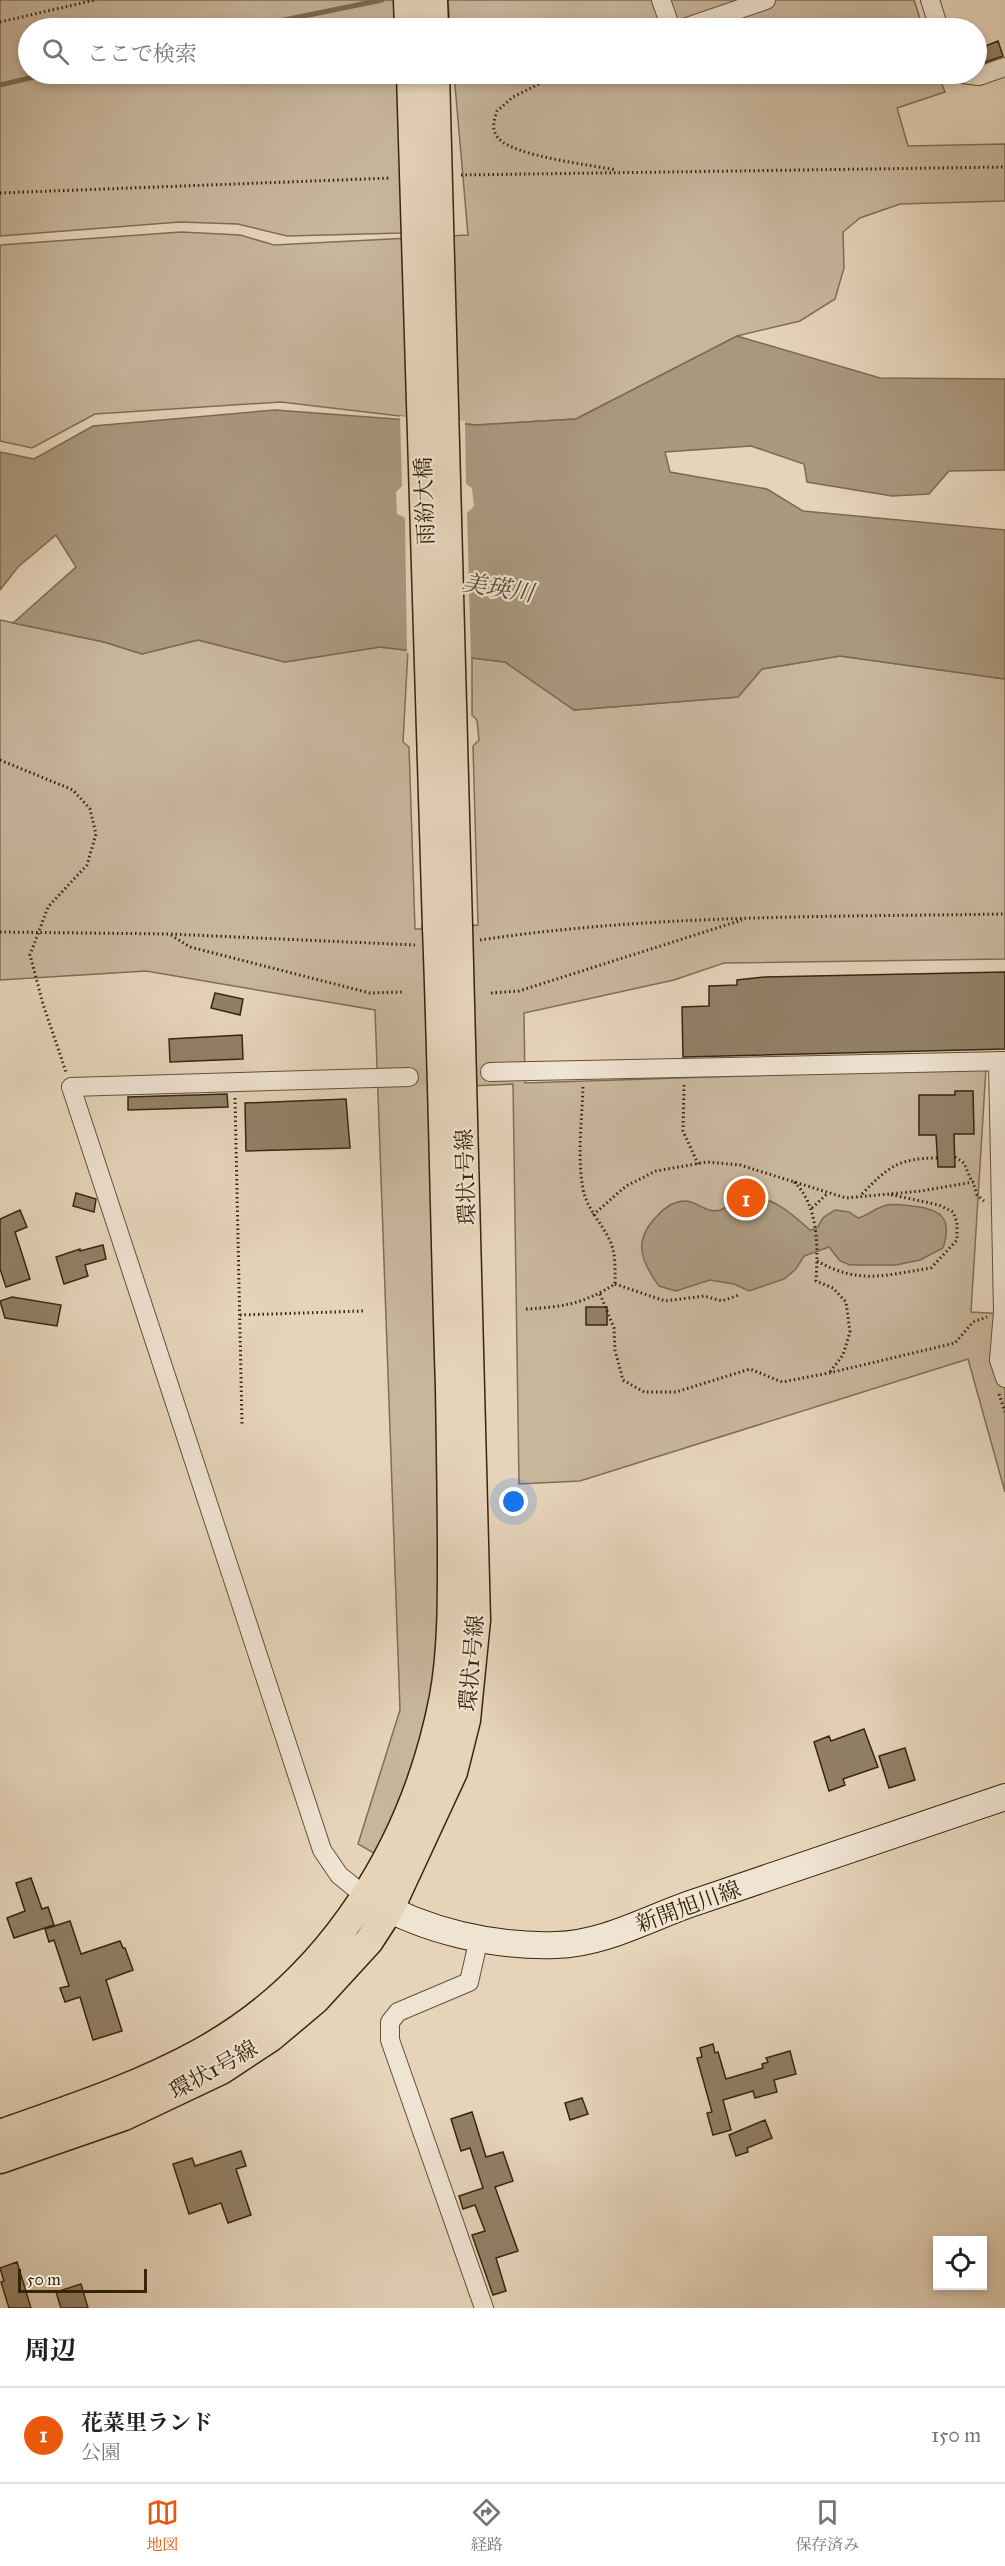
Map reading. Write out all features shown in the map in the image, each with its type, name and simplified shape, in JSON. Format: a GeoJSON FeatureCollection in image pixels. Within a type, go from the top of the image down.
{"type":"FeatureCollection","features":[{"type":"Feature","properties":{"kind":"main road"},"geometry":{"type":"LineString","coordinates":[[408,0],[409,18]]}},
{"type":"Feature","properties":{"kind":"main road"},"geometry":{"type":"LineString","coordinates":[[433,0],[434,18]]}},
{"type":"Feature","properties":{"kind":"main road","name":"雨紛大橋"},"geometry":{"type":"LineString","coordinates":[[411,84],[448,936]]}},
{"type":"Feature","properties":{"kind":"main road","name":"雨紛大橋"},"geometry":{"type":"LineString","coordinates":[[435,84],[448,936]]}},
{"type":"Feature","properties":{"kind":"main road","name":"環状1号線"},"geometry":{"type":"LineString","coordinates":[[0,2159],[124,2116],[221,2070],[271,2037],[315,2000],[369,1941],[388,1858],[431,1753],[444,1695],[452,1617],[448,936]]}},
{"type":"Feature","properties":{"kind":"main road","name":"新開旭川線"},"geometry":{"type":"LineString","coordinates":[[378,1904],[447,1930],[479,1938],[557,1945],[608,1936],[682,1907],[1005,1797]]}},
{"type":"Feature","properties":{"kind":"main road","name":"環状1号線"},"geometry":{"type":"LineString","coordinates":[[0,2134],[110,2096],[201,2052],[253,2018],[302,1974],[348,1924],[378,1904]]}},
{"type":"Feature","properties":{"kind":"street"},"geometry":{"type":"LineString","coordinates":[[661,0],[667,18]]}},
{"type":"Feature","properties":{"kind":"street"},"geometry":{"type":"LineString","coordinates":[[713,18],[766,0]]}},
{"type":"Feature","properties":{"kind":"street"},"geometry":{"type":"LineString","coordinates":[[930,0],[936,18]]}},
{"type":"Feature","properties":{"kind":"street"},"geometry":{"type":"LineString","coordinates":[[987,73],[1005,67]]}},
{"type":"Feature","properties":{"kind":"street"},"geometry":{"type":"LineString","coordinates":[[490,1072],[1001,1061],[1003,1312],[999,1360],[1005,1378]]}},
{"type":"Feature","properties":{"kind":"street"},"geometry":{"type":"LineString","coordinates":[[378,1904],[339,1875],[322,1851],[71,1087],[409,1077]]}},
{"type":"Feature","properties":{"kind":"street"},"geometry":{"type":"LineString","coordinates":[[479,1938],[469,1982],[398,2012],[390,2022],[390,2040],[484,2308]]}},
{"type":"Feature","properties":{"kind":"path"},"geometry":{"type":"LineString","coordinates":[[0,22],[95,0]]}},
{"type":"Feature","properties":{"kind":"path"},"geometry":{"type":"LineString","coordinates":[[539,84],[513,97],[497,111],[494,130],[499,139],[516,148],[541,156],[625,172]]}},
{"type":"Feature","properties":{"kind":"path"},"geometry":{"type":"LineString","coordinates":[[461,175],[1005,167]]}},
{"type":"Feature","properties":{"kind":"path"},"geometry":{"type":"LineString","coordinates":[[0,193],[402,177]]}},
{"type":"Feature","properties":{"kind":"path"},"geometry":{"type":"LineString","coordinates":[[0,760],[73,790],[90,808],[96,834],[87,865],[48,907],[30,955],[43,1004],[71,1087]]}},
{"type":"Feature","properties":{"kind":"path"},"geometry":{"type":"LineString","coordinates":[[0,932],[448,936],[746,918],[1005,914]]}},
{"type":"Feature","properties":{"kind":"path"},"geometry":{"type":"LineString","coordinates":[[491,993],[519,991],[746,918]]}},
{"type":"Feature","properties":{"kind":"path"},"geometry":{"type":"LineString","coordinates":[[169,933],[190,947],[370,993],[403,992]]}},
{"type":"Feature","properties":{"kind":"path"},"geometry":{"type":"LineString","coordinates":[[685,1067],[683,1131],[699,1164]]}},
{"type":"Feature","properties":{"kind":"path"},"geometry":{"type":"LineString","coordinates":[[583,1069],[581,1162],[583,1190],[593,1215],[610,1241],[616,1260],[615,1284]]}},
{"type":"Feature","properties":{"kind":"path"},"geometry":{"type":"LineString","coordinates":[[234,1082],[242,1424]]}},
{"type":"Feature","properties":{"kind":"path"},"geometry":{"type":"LineString","coordinates":[[955,1157],[964,1163],[977,1195],[989,1204],[1001,1203]]}},
{"type":"Feature","properties":{"kind":"path"},"geometry":{"type":"LineString","coordinates":[[861,1196],[883,1172],[900,1161],[937,1158]]}},
{"type":"Feature","properties":{"kind":"path"},"geometry":{"type":"LineString","coordinates":[[593,1215],[626,1186],[656,1171],[699,1164],[741,1165],[846,1198],[921,1191],[973,1182]]}},
{"type":"Feature","properties":{"kind":"path"},"geometry":{"type":"LineString","coordinates":[[793,1181],[801,1189],[812,1208],[817,1255],[816,1281],[833,1288],[846,1302],[850,1332],[843,1355],[829,1373]]}},
{"type":"Feature","properties":{"kind":"path"},"geometry":{"type":"LineString","coordinates":[[812,1208],[828,1193]]}},
{"type":"Feature","properties":{"kind":"path"},"geometry":{"type":"LineString","coordinates":[[817,1261],[836,1272],[858,1278],[931,1268],[957,1240],[957,1222],[953,1212],[939,1205],[883,1193]]}},
{"type":"Feature","properties":{"kind":"path"},"geometry":{"type":"LineString","coordinates":[[526,1309],[563,1307],[600,1293],[615,1284],[665,1301],[704,1296],[722,1302],[739,1295]]}},
{"type":"Feature","properties":{"kind":"path"},"geometry":{"type":"LineString","coordinates":[[600,1293],[614,1328],[615,1350],[623,1380],[644,1392],[676,1392],[750,1370],[782,1382],[829,1373],[955,1343],[973,1322],[1003,1312]]}},
{"type":"Feature","properties":{"kind":"path"},"geometry":{"type":"LineString","coordinates":[[240,1315],[364,1311]]}},
{"type":"Feature","properties":{"kind":"shaded area"},"geometry":{"type":"Polygon","coordinates":[[[0,0],[396,0],[397,18],[18,18],[18,84],[398,84],[403,233],[287,236],[238,224],[180,222],[0,236],[0,0]]]}},
{"type":"Feature","properties":{"kind":"shaded area"},"geometry":{"type":"Polygon","coordinates":[[[448,0],[914,0],[920,18],[449,18],[448,0]]]}},
{"type":"Feature","properties":{"kind":"shaded area"},"geometry":{"type":"Polygon","coordinates":[[[455,84],[942,84],[945,92],[897,108],[908,146],[1005,144],[1005,201],[900,204],[860,218],[843,232],[844,268],[835,299],[800,321],[737,336],[576,419],[476,425],[281,402],[95,414],[32,448],[0,441],[0,245],[181,232],[240,235],[274,245],[468,235],[455,84]]]}},
{"type":"Feature","properties":{"kind":"shaded area"},"geometry":{"type":"Polygon","coordinates":[[[0,620],[104,642],[142,654],[198,640],[285,662],[380,647],[408,650],[403,742],[409,747],[415,929],[426,929],[440,1489],[440,1650],[421,1750],[377,1855],[358,1844],[400,1710],[375,1010],[146,971],[0,980],[0,620]]]}},
{"type":"Feature","properties":{"kind":"shaded area"},"geometry":{"type":"Polygon","coordinates":[[[840,656],[1005,679],[1005,959],[724,963],[674,980],[524,1013],[525,1083],[986,1068],[971,1312],[1005,1314],[1005,1492],[968,1359],[580,1481],[519,1484],[513,1084],[471,1086],[467,926],[478,925],[473,746],[479,740],[477,720],[472,715],[472,658],[505,662],[574,710],[738,697],[762,669],[840,656]]]}},
{"type":"Feature","properties":{"kind":"water","name":"美瑛川"},"geometry":{"type":"Polygon","coordinates":[[[737,336],[880,378],[1005,379],[1005,470],[949,471],[929,494],[892,496],[807,482],[804,464],[751,446],[665,452],[670,472],[767,489],[803,511],[1005,530],[1005,679],[840,656],[762,669],[738,697],[574,710],[505,662],[380,647],[285,662],[198,640],[142,654],[104,642],[13,623],[76,567],[56,535],[18,567],[0,590],[0,452],[34,459],[93,426],[275,410],[476,425],[576,419],[737,336]]]}},
{"type":"Feature","properties":{"kind":"water"},"geometry":{"type":"Polygon","coordinates":[[[745,1196],[763,1198],[772,1202],[810,1230],[817,1228],[823,1218],[835,1210],[849,1212],[858,1218],[887,1205],[922,1207],[942,1217],[945,1222],[946,1238],[943,1248],[920,1260],[896,1265],[850,1265],[840,1261],[829,1247],[804,1256],[796,1269],[784,1279],[749,1291],[734,1284],[710,1280],[676,1291],[659,1286],[647,1267],[642,1242],[649,1225],[660,1213],[681,1201],[694,1203],[706,1209],[720,1210],[745,1196]]]}},
{"type":"Feature","properties":{"kind":"pier"},"geometry":{"type":"Polygon","coordinates":[[[400,416],[465,421],[466,484],[472,488],[474,506],[467,513],[471,660],[407,653],[405,518],[397,514],[396,492],[402,486],[400,416]]]}},
{"type":"Feature","properties":{"kind":"building"},"geometry":{"type":"Polygon","coordinates":[[[998,41],[1003,56],[987,62],[987,45],[998,41]]]}},
{"type":"Feature","properties":{"kind":"building"},"geometry":{"type":"Polygon","coordinates":[[[1005,972],[1005,1049],[683,1057],[682,1007],[709,1006],[709,986],[737,985],[737,980],[765,977],[1005,972]]]}},
{"type":"Feature","properties":{"kind":"building"},"geometry":{"type":"Polygon","coordinates":[[[215,993],[243,999],[240,1015],[211,1008],[215,993]]]}},
{"type":"Feature","properties":{"kind":"building"},"geometry":{"type":"Polygon","coordinates":[[[242,1035],[243,1059],[170,1062],[169,1039],[242,1035]]]}},
{"type":"Feature","properties":{"kind":"building"},"geometry":{"type":"Polygon","coordinates":[[[955,1091],[973,1091],[974,1134],[954,1134],[955,1167],[938,1167],[936,1135],[919,1135],[919,1095],[955,1095],[955,1091]]]}},
{"type":"Feature","properties":{"kind":"building"},"geometry":{"type":"Polygon","coordinates":[[[227,1094],[228,1107],[128,1110],[128,1097],[227,1094]]]}},
{"type":"Feature","properties":{"kind":"building"},"geometry":{"type":"Polygon","coordinates":[[[346,1099],[350,1148],[246,1151],[245,1103],[346,1099]]]}},
{"type":"Feature","properties":{"kind":"building"},"geometry":{"type":"Polygon","coordinates":[[[76,1193],[96,1199],[94,1212],[73,1206],[76,1193]]]}},
{"type":"Feature","properties":{"kind":"building"},"geometry":{"type":"Polygon","coordinates":[[[20,1210],[27,1227],[15,1232],[30,1279],[6,1287],[0,1269],[0,1219],[20,1210]]]}},
{"type":"Feature","properties":{"kind":"building"},"geometry":{"type":"Polygon","coordinates":[[[103,1245],[106,1259],[85,1265],[88,1276],[64,1284],[56,1257],[80,1249],[80,1251],[103,1245]]]}},
{"type":"Feature","properties":{"kind":"building"},"geometry":{"type":"Polygon","coordinates":[[[12,1297],[61,1305],[57,1326],[5,1318],[0,1301],[12,1297]]]}},
{"type":"Feature","properties":{"kind":"building"},"geometry":{"type":"Polygon","coordinates":[[[586,1307],[607,1307],[607,1325],[586,1325],[586,1307]]]}},
{"type":"Feature","properties":{"kind":"building"},"geometry":{"type":"Polygon","coordinates":[[[864,1729],[878,1767],[843,1779],[845,1785],[829,1791],[814,1742],[829,1736],[831,1741],[864,1729]]]}},
{"type":"Feature","properties":{"kind":"building"},"geometry":{"type":"Polygon","coordinates":[[[905,1748],[915,1780],[889,1788],[879,1756],[905,1748]]]}},
{"type":"Feature","properties":{"kind":"building"},"geometry":{"type":"Polygon","coordinates":[[[31,1878],[42,1909],[48,1907],[54,1925],[14,1938],[7,1918],[25,1911],[16,1883],[31,1878]]]}},
{"type":"Feature","properties":{"kind":"building"},"geometry":{"type":"Polygon","coordinates":[[[70,1921],[81,1954],[120,1941],[125,1948],[133,1970],[106,1980],[122,2031],[93,2040],[80,1997],[65,2002],[60,1988],[69,1986],[54,1940],[49,1942],[45,1929],[70,1921]]]}},
{"type":"Feature","properties":{"kind":"building"},"geometry":{"type":"Polygon","coordinates":[[[713,2044],[715,2053],[718,2052],[726,2079],[763,2068],[762,2064],[768,2062],[766,2058],[790,2051],[796,2074],[774,2080],[777,2092],[755,2098],[753,2091],[723,2100],[731,2130],[713,2135],[707,2113],[712,2112],[697,2058],[702,2057],[700,2048],[713,2044]]]}},
{"type":"Feature","properties":{"kind":"building"},"geometry":{"type":"Polygon","coordinates":[[[582,2098],[588,2114],[570,2120],[565,2103],[582,2098]]]}},
{"type":"Feature","properties":{"kind":"building"},"geometry":{"type":"Polygon","coordinates":[[[472,2112],[486,2157],[503,2152],[513,2181],[495,2187],[518,2251],[496,2258],[506,2291],[493,2295],[472,2235],[485,2231],[475,2205],[463,2209],[459,2196],[483,2188],[470,2148],[461,2151],[451,2119],[472,2112]]]}},
{"type":"Feature","properties":{"kind":"building"},"geometry":{"type":"Polygon","coordinates":[[[765,2120],[772,2138],[747,2148],[748,2152],[736,2156],[729,2135],[765,2120]]]}},
{"type":"Feature","properties":{"kind":"building"},"geometry":{"type":"Polygon","coordinates":[[[241,2151],[246,2166],[236,2169],[251,2215],[228,2223],[221,2203],[189,2214],[173,2164],[192,2158],[195,2166],[241,2151]]]}},
{"type":"Feature","properties":{"kind":"building"},"geometry":{"type":"Polygon","coordinates":[[[17,2262],[31,2308],[9,2308],[1,2282],[4,2281],[0,2268],[17,2262]]]}},
{"type":"Feature","properties":{"kind":"building"},"geometry":{"type":"Polygon","coordinates":[[[81,2284],[88,2308],[61,2308],[56,2292],[81,2284]]]}},
{"type":"Feature","properties":{"kind":"waterway"},"geometry":{"type":"LineString","coordinates":[[294,18],[382,0]]}},
{"type":"Feature","properties":{"kind":"waterway"},"geometry":{"type":"LineString","coordinates":[[0,85],[18,81]]}},
{"type":"Feature","properties":{"kind":"tunnel"},"geometry":{"type":"LineString","coordinates":[[409,1077],[490,1072]]}},
{"type":"Feature","properties":{"kind":"place","name":"花菜里ランド"},"geometry":{"type":"Point","coordinates":[746,1198]}}]}
